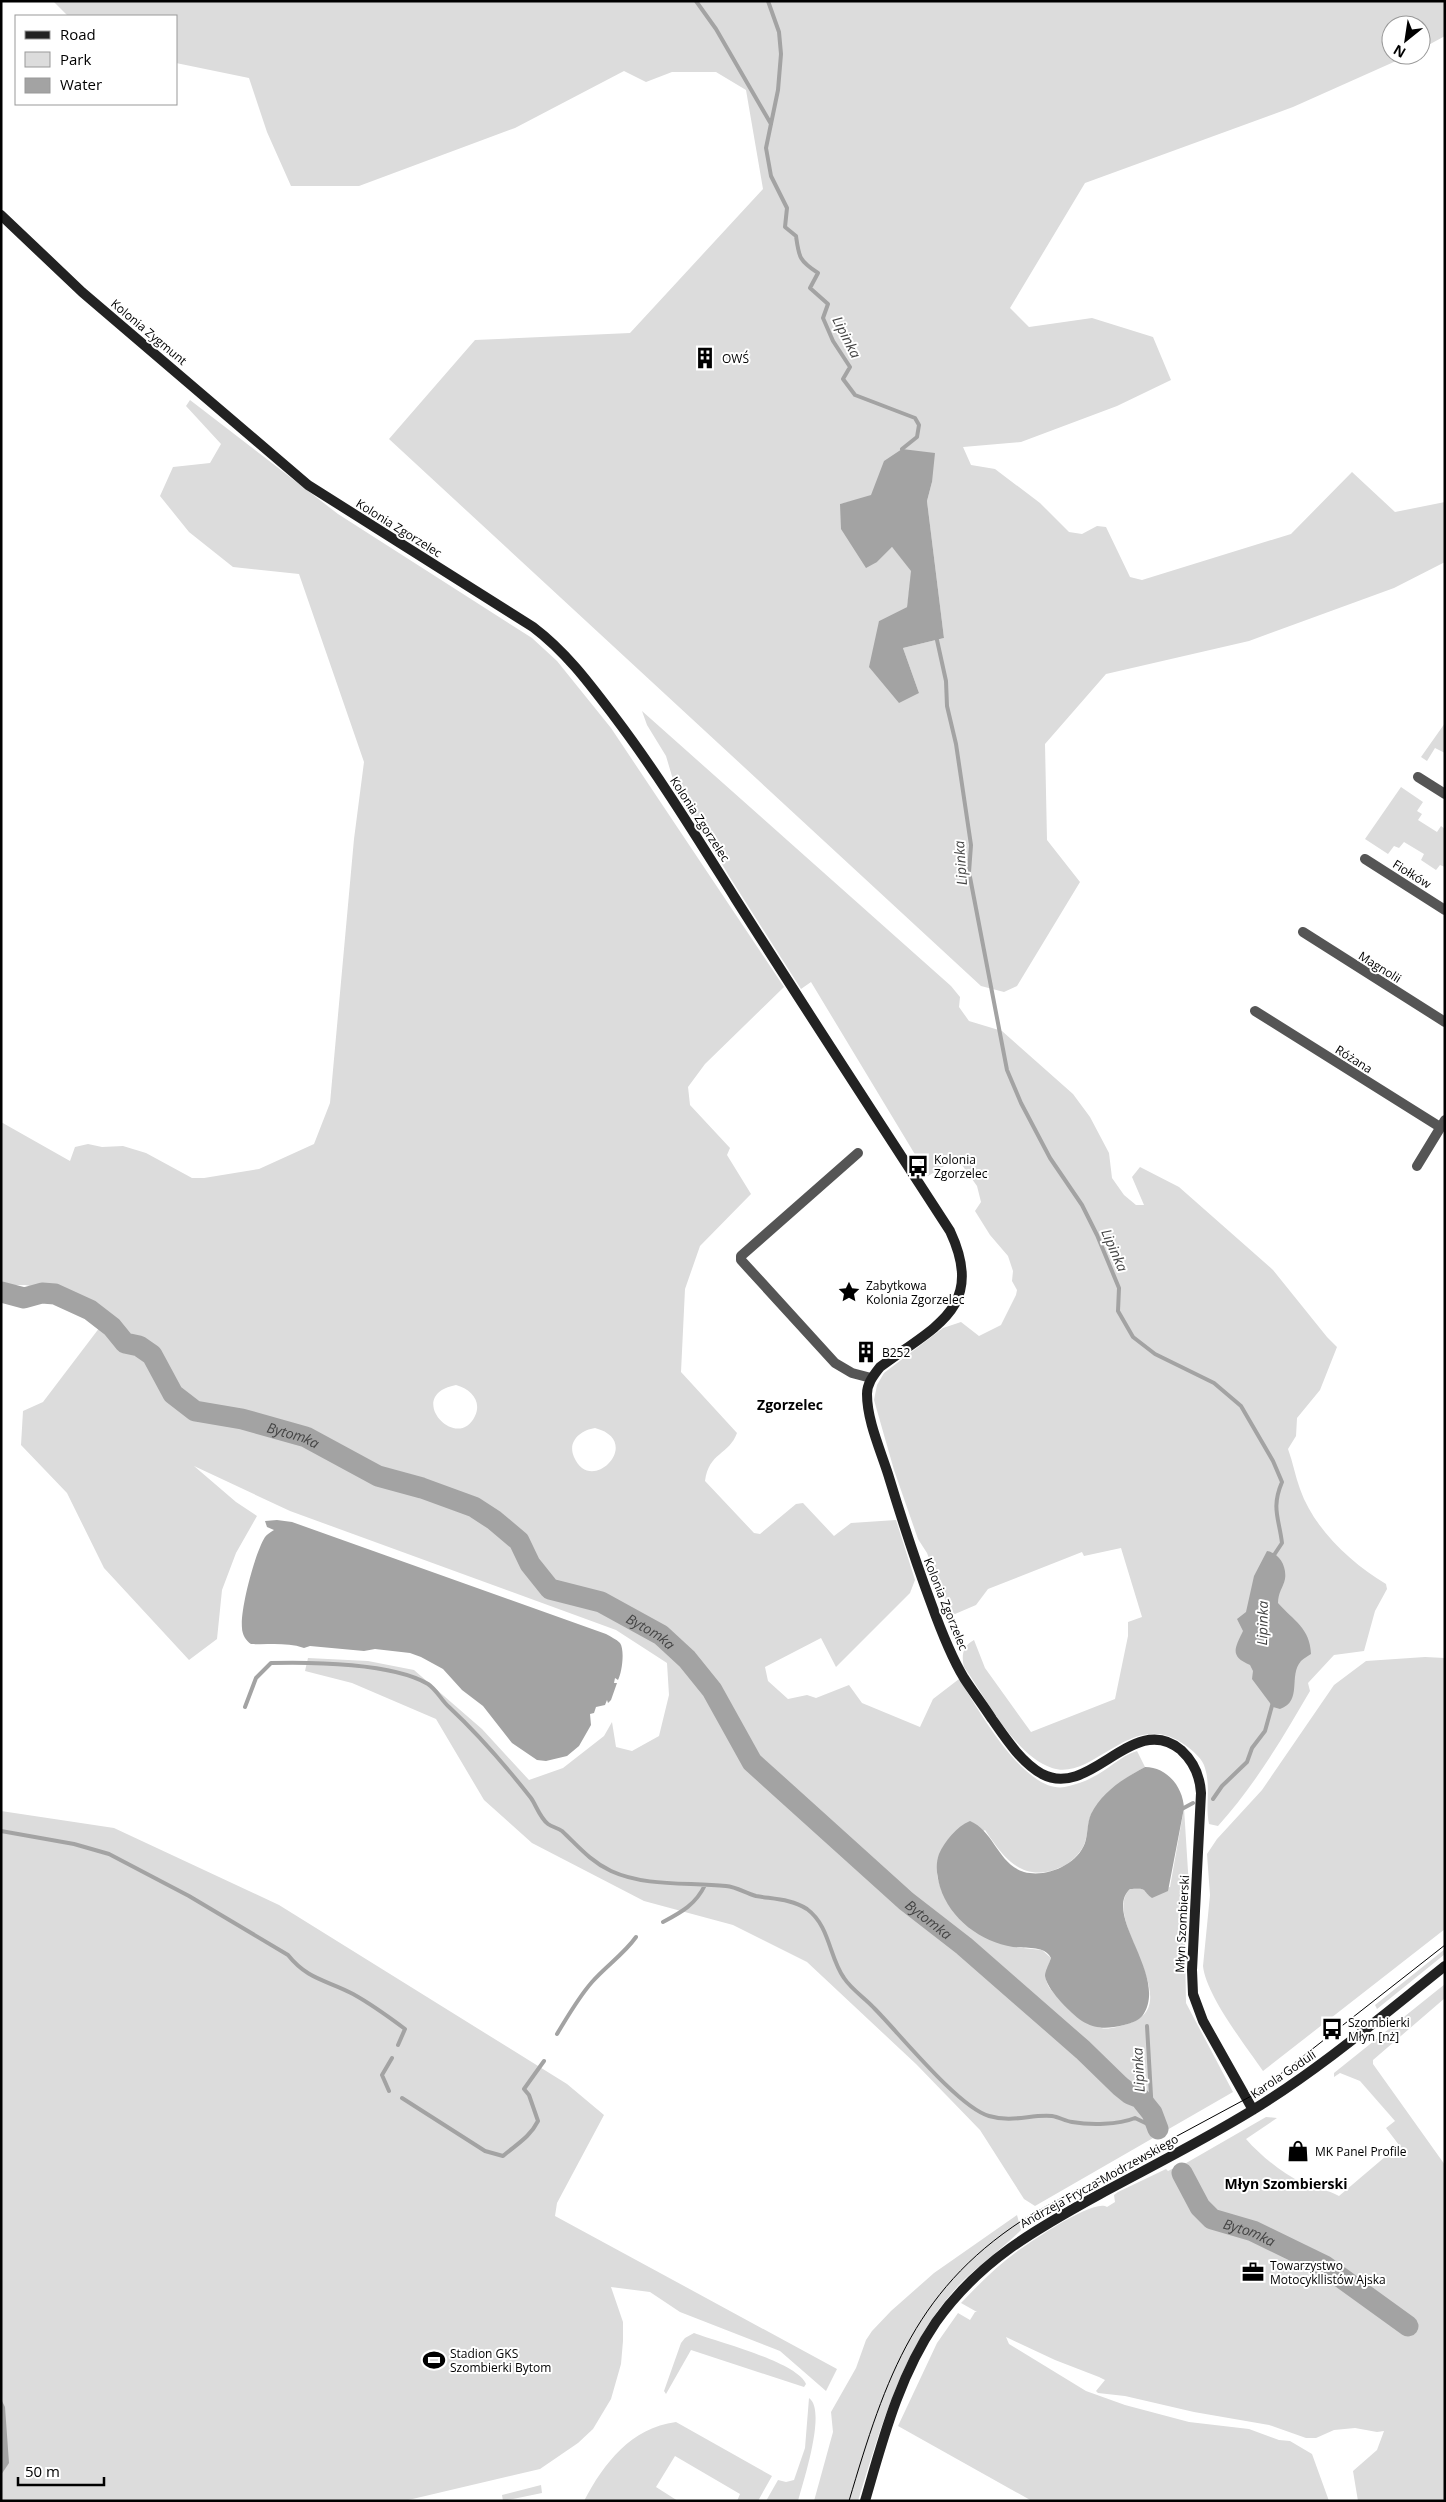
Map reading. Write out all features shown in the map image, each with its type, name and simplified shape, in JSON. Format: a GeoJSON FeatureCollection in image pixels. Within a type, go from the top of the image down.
{"type":"FeatureCollection","features":[{"type":"Feature","properties":{"kind":"street","name":"Kolonia Zygmunt"},"geometry":{"type":"LineString","coordinates":[[1,215],[82,292],[283,464]]}},
{"type":"Feature","properties":{"kind":"street","name":"Kolonia Zgorzelec"},"geometry":{"type":"LineString","coordinates":[[283,464],[357,518],[518,618],[556,644],[577,667],[628,734],[674,800],[816,1025],[950,1231],[959,1250],[964,1280],[962,1292],[951,1312],[880,1367],[871,1378],[867,1392],[869,1407],[910,1547],[946,1643],[964,1678],[1007,1741],[1032,1767],[1044,1775],[1068,1779],[1083,1774],[1125,1748],[1139,1743],[1164,1741]]}},
{"type":"Feature","properties":{"kind":"street"},"geometry":{"type":"LineString","coordinates":[[1418,777],[1445,794]]}},
{"type":"Feature","properties":{"kind":"street","name":"Fiołków"},"geometry":{"type":"LineString","coordinates":[[1365,859],[1445,910]]}},
{"type":"Feature","properties":{"kind":"street","name":"Magnolii"},"geometry":{"type":"LineString","coordinates":[[1303,932],[1445,1022]]}},
{"type":"Feature","properties":{"kind":"street","name":"Różana"},"geometry":{"type":"LineString","coordinates":[[1255,1011],[1442,1124]]}},
{"type":"Feature","properties":{"kind":"street"},"geometry":{"type":"LineString","coordinates":[[1417,1166],[1442,1124]]}},
{"type":"Feature","properties":{"kind":"street"},"geometry":{"type":"LineString","coordinates":[[858,1153],[741,1256],[741,1260],[836,1362],[852,1373],[871,1378]]}},
{"type":"Feature","properties":{"kind":"street","name":"Młyn Szombierski"},"geometry":{"type":"LineString","coordinates":[[1164,1741],[1187,1756],[1194,1765],[1200,1782],[1193,1994],[1203,2021],[1253,2110]]}},
{"type":"Feature","properties":{"kind":"street","name":"Karola Goduli"},"geometry":{"type":"LineString","coordinates":[[1253,2110],[1306,2075],[1445,1966]]}},
{"type":"Feature","properties":{"kind":"street","name":"Andrzeja Frycza-Modrzewskiego"},"geometry":{"type":"LineString","coordinates":[[865,2501],[890,2417],[906,2375],[936,2322],[969,2284],[1001,2253],[1032,2231],[1253,2110]]}},
{"type":"Feature","properties":{"kind":"green space"},"geometry":{"type":"Polygon","coordinates":[[[53,1],[1445,1],[1445,36],[1431,44],[1431,15],[1381,15],[1381,65],[1387,65],[1293,107],[1085,183],[1010,308],[1029,327],[1092,318],[1153,337],[1171,380],[1117,406],[1021,442],[963,447],[971,465],[995,469],[1040,503],[1069,532],[1082,534],[1097,526],[1106,527],[1130,577],[1142,580],[1291,534],[1352,472],[1395,512],[1445,502],[1445,562],[1394,588],[1249,641],[1106,674],[1045,744],[1047,840],[1080,882],[1017,986],[1004,992],[981,986],[389,439],[475,340],[630,333],[763,189],[746,90],[716,72],[672,72],[646,82],[624,71],[515,128],[359,186],[291,186],[267,132],[249,78],[178,63],[178,15],[67,15],[53,1]],[[932,482],[840,504],[877,562],[892,547],[912,571],[907,607],[879,621],[919,693],[903,648],[944,638],[927,501],[932,482]]]}},
{"type":"Feature","properties":{"kind":"green space"},"geometry":{"type":"Polygon","coordinates":[[[190,400],[338,514],[532,638],[557,661],[611,728],[784,987],[705,1064],[688,1087],[690,1105],[730,1148],[727,1155],[751,1194],[700,1246],[685,1289],[681,1372],[737,1433],[729,1446],[711,1464],[705,1481],[754,1533],[760,1534],[796,1504],[803,1503],[834,1536],[851,1523],[896,1520],[915,1580],[910,1593],[836,1667],[821,1638],[765,1667],[768,1681],[788,1699],[807,1695],[816,1698],[849,1685],[862,1703],[920,1727],[933,1699],[959,1679],[1005,1749],[1037,1779],[1053,1787],[1069,1786],[1086,1781],[1103,1772],[1125,1756],[1137,1751],[1145,1767],[1116,1786],[1098,1804],[1091,1815],[1083,1847],[1070,1862],[1063,1866],[1042,1872],[1031,1872],[1021,1869],[1005,1857],[985,1830],[938,1857],[937,1876],[942,1892],[1014,1947],[1042,1950],[1051,1958],[1046,1977],[1051,1990],[1079,2018],[1101,2028],[1111,2028],[1127,2024],[1144,2014],[1150,2000],[1148,1981],[1125,1920],[1124,1903],[1130,1889],[1142,1889],[1148,1892],[1170,1887],[1184,1808],[1189,1887],[1185,1945],[1186,2003],[1233,2092],[1035,2206],[1024,2199],[980,2130],[916,2064],[807,1962],[733,1925],[644,1901],[532,1843],[484,1800],[436,1719],[352,1683],[305,1671],[308,1658],[368,1661],[414,1670],[482,1729],[529,1780],[563,1768],[604,1736],[612,1722],[616,1747],[632,1751],[659,1736],[669,1695],[667,1663],[616,1630],[290,1511],[194,1466],[236,1502],[257,1516],[236,1553],[222,1590],[217,1639],[189,1660],[104,1568],[67,1493],[21,1445],[23,1411],[43,1402],[100,1327],[114,1335],[128,1347],[149,1357],[164,1391],[185,1411],[194,1415],[240,1423],[303,1442],[358,1470],[374,1483],[443,1500],[449,1491],[379,1473],[365,1463],[296,1429],[242,1415],[197,1407],[175,1393],[161,1368],[155,1351],[141,1343],[125,1338],[115,1324],[92,1308],[88,1302],[68,1293],[25,1285],[1,1285],[1,1122],[70,1161],[75,1147],[88,1144],[102,1147],[123,1146],[146,1153],[192,1178],[204,1178],[259,1169],[314,1144],[330,1103],[354,839],[364,762],[299,574],[233,567],[189,532],[160,496],[173,467],[210,463],[221,444],[186,406],[190,400]],[[456,1385],[441,1391],[434,1399],[434,1409],[439,1419],[447,1426],[457,1429],[467,1426],[475,1416],[477,1405],[474,1396],[466,1389],[456,1385]],[[595,1428],[580,1434],[572,1446],[574,1457],[582,1468],[591,1471],[601,1469],[610,1462],[615,1453],[615,1444],[609,1435],[595,1428]]]}},
{"type":"Feature","properties":{"kind":"green space"},"geometry":{"type":"Polygon","coordinates":[[[642,711],[951,986],[960,997],[959,1007],[969,1021],[1002,1031],[1073,1094],[1090,1117],[1109,1153],[1112,1178],[1124,1195],[1136,1205],[1144,1205],[1132,1177],[1140,1167],[1179,1187],[1273,1270],[1337,1347],[1320,1390],[1297,1418],[1296,1436],[1288,1449],[1300,1489],[1314,1518],[1335,1544],[1360,1566],[1386,1584],[1387,1589],[1375,1611],[1364,1651],[1334,1655],[1308,1683],[1310,1691],[1278,1744],[1256,1778],[1218,1826],[1209,1824],[1208,1782],[1204,1765],[1197,1755],[1185,1745],[1166,1735],[1148,1734],[1114,1747],[1083,1765],[1068,1769],[1052,1768],[1026,1752],[1014,1739],[1002,1725],[964,1667],[964,1651],[967,1645],[974,1640],[985,1668],[1031,1732],[1115,1699],[1128,1636],[1128,1622],[1142,1617],[1121,1548],[1084,1556],[1082,1552],[988,1589],[976,1605],[955,1614],[950,1612],[927,1553],[918,1539],[894,1470],[874,1400],[877,1385],[884,1373],[943,1328],[961,1322],[979,1336],[1001,1325],[1017,1290],[1012,1281],[1013,1271],[1008,1256],[990,1235],[975,1211],[981,1202],[977,1186],[957,1158],[928,1176],[811,982],[801,989],[729,876],[674,783],[666,756],[647,725],[642,711]]]}},
{"type":"Feature","properties":{"kind":"green space"},"geometry":{"type":"Polygon","coordinates":[[[1445,723],[1445,753],[1435,748],[1427,761],[1421,757],[1445,723]]]}},
{"type":"Feature","properties":{"kind":"green space"},"geometry":{"type":"Polygon","coordinates":[[[1401,787],[1423,802],[1417,811],[1422,814],[1418,820],[1437,832],[1441,826],[1445,829],[1445,867],[1440,865],[1436,870],[1421,860],[1424,854],[1404,842],[1399,848],[1394,846],[1388,854],[1365,839],[1401,787]]]}},
{"type":"Feature","properties":{"kind":"green space"},"geometry":{"type":"Polygon","coordinates":[[[1425,1657],[1445,1658],[1445,1929],[1263,2071],[1227,2020],[1206,1978],[1203,1966],[1210,1895],[1207,1854],[1217,1839],[1262,1790],[1334,1685],[1366,1661],[1425,1657]]]}},
{"type":"Feature","properties":{"kind":"green space"},"geometry":{"type":"Polygon","coordinates":[[[1,1811],[114,1828],[279,1905],[567,2084],[604,2115],[557,2203],[555,2216],[837,2369],[826,2391],[780,2351],[680,2312],[650,2292],[611,2287],[623,2322],[623,2341],[621,2364],[611,2399],[593,2429],[578,2443],[540,2469],[404,2501],[1,2501],[1,1811]]]}},
{"type":"Feature","properties":{"kind":"green space"},"geometry":{"type":"Polygon","coordinates":[[[1445,1949],[1445,1954],[1377,2009],[1375,2005],[1445,1949]]]}},
{"type":"Feature","properties":{"kind":"green space"},"geometry":{"type":"Polygon","coordinates":[[[1445,1984],[1445,1998],[1373,2060],[1373,2064],[1445,2165],[1445,2501],[1358,2501],[1353,2471],[1377,2450],[1384,2431],[1377,2432],[1355,2428],[1334,2430],[1316,2438],[1306,2438],[1269,2425],[1194,2412],[1125,2396],[1098,2393],[1096,2391],[1105,2380],[1055,2360],[1006,2337],[1009,2344],[1086,2391],[1125,2405],[1189,2422],[1249,2429],[1279,2440],[1290,2441],[1312,2454],[1329,2501],[1032,2501],[898,2426],[937,2343],[958,2313],[970,2320],[975,2312],[977,2312],[961,2303],[983,2281],[1014,2254],[1051,2229],[1090,2208],[1107,2207],[1115,2202],[1114,2195],[1118,2192],[1166,2169],[1168,2171],[1174,2168],[1196,2208],[1211,2221],[1251,2233],[1285,2249],[1288,2253],[1300,2256],[1314,2263],[1347,2284],[1405,2328],[1411,2324],[1329,2264],[1293,2243],[1251,2225],[1214,2217],[1201,2203],[1193,2184],[1181,2166],[1266,2117],[1277,2118],[1246,2139],[1258,2152],[1294,2179],[1339,2196],[1399,2145],[1386,2128],[1395,2121],[1360,2081],[1340,2073],[1334,2077],[1334,2073],[1445,1984]]]}},
{"type":"Feature","properties":{"kind":"green space"},"geometry":{"type":"Polygon","coordinates":[[[1017,2215],[1021,2230],[958,2286],[939,2309],[923,2334],[896,2387],[858,2501],[814,2501],[833,2432],[831,2412],[856,2368],[866,2340],[872,2331],[891,2311],[934,2273],[1017,2215]]]}},
{"type":"Feature","properties":{"kind":"green space"},"geometry":{"type":"Polygon","coordinates":[[[694,2333],[738,2347],[773,2361],[800,2376],[806,2384],[804,2387],[691,2350],[666,2394],[664,2391],[681,2343],[685,2338],[694,2333]]]}},
{"type":"Feature","properties":{"kind":"green space"},"geometry":{"type":"Polygon","coordinates":[[[809,2398],[814,2405],[816,2416],[815,2431],[798,2501],[766,2501],[778,2480],[786,2482],[794,2480],[805,2448],[809,2398]]]}},
{"type":"Feature","properties":{"kind":"green space"},"geometry":{"type":"Polygon","coordinates":[[[676,2422],[772,2476],[758,2501],[737,2501],[740,2494],[675,2456],[656,2487],[678,2501],[584,2501],[600,2473],[632,2440],[645,2432],[676,2422]]]}},
{"type":"Feature","properties":{"kind":"green space"},"geometry":{"type":"Polygon","coordinates":[[[541,2485],[542,2493],[503,2501],[502,2495],[541,2485]]]}},
{"type":"Feature","properties":{"kind":"water"},"geometry":{"type":"Polygon","coordinates":[[[902,449],[935,453],[932,482],[927,501],[944,638],[903,648],[919,693],[899,703],[869,667],[879,621],[907,607],[911,571],[892,547],[877,562],[866,568],[841,529],[840,504],[871,495],[884,461],[902,449]]]}},
{"type":"Feature","properties":{"kind":"water"},"geometry":{"type":"Polygon","coordinates":[[[265,1521],[292,1522],[606,1634],[622,1646],[621,1672],[618,1680],[615,1678],[614,1683],[617,1683],[611,1700],[608,1703],[607,1700],[605,1705],[596,1707],[594,1713],[590,1714],[591,1725],[579,1746],[567,1756],[546,1761],[537,1760],[512,1743],[483,1706],[462,1690],[443,1669],[421,1657],[410,1653],[375,1649],[364,1651],[310,1646],[304,1648],[284,1644],[251,1644],[246,1639],[242,1630],[243,1608],[261,1545],[266,1536],[274,1530],[267,1527],[265,1521]]]}},
{"type":"Feature","properties":{"kind":"water"},"geometry":{"type":"Polygon","coordinates":[[[1267,1551],[1278,1557],[1285,1569],[1285,1579],[1278,1603],[1304,1631],[1308,1638],[1311,1654],[1301,1661],[1297,1667],[1291,1700],[1280,1709],[1273,1707],[1252,1679],[1253,1671],[1250,1665],[1243,1662],[1236,1655],[1236,1647],[1243,1631],[1237,1619],[1246,1612],[1254,1576],[1267,1551]]]}},
{"type":"Feature","properties":{"kind":"water"},"geometry":{"type":"Polygon","coordinates":[[[1145,1767],[1160,1770],[1167,1774],[1181,1793],[1184,1808],[1168,1891],[1152,1898],[1142,1889],[1130,1889],[1124,1900],[1124,1914],[1143,1965],[1148,1983],[1149,1999],[1143,2015],[1137,2020],[1113,2027],[1096,2027],[1075,2016],[1052,1990],[1045,1976],[1051,1958],[1048,1954],[1039,1949],[1013,1947],[989,1940],[959,1919],[945,1899],[940,1887],[937,1862],[941,1849],[951,1835],[970,1821],[985,1832],[1002,1855],[1015,1868],[1024,1872],[1042,1873],[1060,1868],[1075,1858],[1081,1851],[1086,1840],[1091,1814],[1101,1799],[1122,1781],[1145,1767]]]}},
{"type":"Feature","properties":{"kind":"water"},"geometry":{"type":"Polygon","coordinates":[[[1,2399],[5,2407],[9,2463],[1,2475],[1,2399]]]}},
{"type":"Feature","properties":{"kind":"waterway"},"geometry":{"type":"LineString","coordinates":[[696,1],[716,29],[771,124]]}},
{"type":"Feature","properties":{"kind":"waterway","name":"Lipinka"},"geometry":{"type":"LineString","coordinates":[[768,1],[779,32],[781,54],[778,90],[766,148],[771,176],[787,208],[785,227],[796,236],[799,254],[803,262],[818,273],[810,288],[828,304],[823,318],[833,341],[850,367],[843,379],[855,395],[915,418],[919,425],[917,437],[902,449]]}},
{"type":"Feature","properties":{"kind":"waterway","name":"Lipinka"},"geometry":{"type":"LineString","coordinates":[[937,640],[946,681],[947,706],[956,744],[971,845],[969,872],[1007,1070],[1021,1103],[1050,1158],[1082,1205],[1097,1235],[1119,1288],[1118,1311],[1133,1337],[1155,1354],[1214,1383],[1241,1406],[1273,1461],[1282,1482],[1276,1506],[1282,1543],[1274,1555]]}},
{"type":"Feature","properties":{"kind":"waterway","name":"Bytomka"},"geometry":{"type":"LineString","coordinates":[[1,1292],[24,1298],[42,1293],[55,1294],[90,1310],[112,1327],[125,1343],[139,1346],[152,1355],[173,1394],[195,1411],[242,1419],[306,1437],[378,1476],[422,1488],[474,1507],[494,1520],[519,1541],[530,1564],[550,1589],[601,1602],[661,1635],[687,1659],[712,1690],[752,1762],[906,1901],[964,1946],[1083,2050],[1120,2086],[1130,2094],[1140,2098],[1152,2113],[1158,2129]]}},
{"type":"Feature","properties":{"kind":"waterway"},"geometry":{"type":"LineString","coordinates":[[245,1707],[256,1678],[271,1663],[352,1665],[413,1677],[434,1689],[446,1704],[471,1728],[531,1798],[545,1821],[562,1831],[597,1863],[611,1871],[638,1880],[730,1887],[756,1896],[789,1901],[807,1909],[815,1916],[825,1933],[839,1970],[847,1982],[874,2008],[929,2068],[961,2099],[976,2110],[998,2118],[1014,2119],[1052,2116],[1087,2124],[1104,2124],[1135,2118],[1158,2129]]}},
{"type":"Feature","properties":{"kind":"waterway","name":"Lipinka"},"geometry":{"type":"LineString","coordinates":[[1213,1799],[1222,1786],[1247,1762],[1252,1748],[1265,1731],[1273,1702]]}},
{"type":"Feature","properties":{"kind":"waterway","name":"Lipinka"},"geometry":{"type":"LineString","coordinates":[[1180,1810],[1193,1803]]}},
{"type":"Feature","properties":{"kind":"waterway"},"geometry":{"type":"LineString","coordinates":[[1,1831],[74,1844],[109,1854],[189,1896],[288,1955],[310,1975],[344,1989],[386,2015],[405,2029],[398,2045]]}},
{"type":"Feature","properties":{"kind":"waterway"},"geometry":{"type":"LineString","coordinates":[[663,1922],[688,1907],[705,1885]]}},
{"type":"Feature","properties":{"kind":"waterway"},"geometry":{"type":"LineString","coordinates":[[557,2034],[587,1988],[636,1937]]}},
{"type":"Feature","properties":{"kind":"waterway","name":"Lipinka"},"geometry":{"type":"LineString","coordinates":[[1147,2026],[1152,2113]]}},
{"type":"Feature","properties":{"kind":"waterway"},"geometry":{"type":"LineString","coordinates":[[389,2091],[382,2075],[392,2058]]}},
{"type":"Feature","properties":{"kind":"waterway"},"geometry":{"type":"LineString","coordinates":[[402,2098],[485,2151],[503,2156],[527,2136],[538,2121],[529,2095],[524,2089],[544,2061]]}},
{"type":"Feature","properties":{"kind":"waterway","name":"Bytomka"},"geometry":{"type":"LineString","coordinates":[[1182,2173],[1200,2207],[1212,2219],[1253,2231],[1325,2266],[1408,2326]]}},
{"type":"Feature","properties":{"kind":"tram line"},"geometry":{"type":"LineString","coordinates":[[849,2501],[877,2413],[911,2337],[933,2303],[961,2271],[994,2241],[1034,2213],[1255,2094],[1445,1945]]}},
{"type":"Feature","properties":{"kind":"place","name":"OWŚ"},"geometry":{"type":"Point","coordinates":[705,358]}},
{"type":"Feature","properties":{"kind":"place","name":"Kolonia Zgorzelec"},"geometry":{"type":"Point","coordinates":[918,1166]}},
{"type":"Feature","properties":{"kind":"place","name":"Zabytkowa Kolonia Zgorzelec"},"geometry":{"type":"Point","coordinates":[849,1292]}},
{"type":"Feature","properties":{"kind":"place","name":"B252"},"geometry":{"type":"Point","coordinates":[866,1352]}},
{"type":"Feature","properties":{"kind":"place","name":"Szombierki Młyn [nż]"},"geometry":{"type":"Point","coordinates":[1332,2029]}},
{"type":"Feature","properties":{"kind":"place","name":"MK Panel Profile"},"geometry":{"type":"Point","coordinates":[1298,2151]}},
{"type":"Feature","properties":{"kind":"place","name":"Towarzystwo Motocykllistów Ajska"},"geometry":{"type":"Point","coordinates":[1253,2272]}},
{"type":"Feature","properties":{"kind":"place","name":"Stadion GKS Szombierki Bytom"},"geometry":{"type":"Point","coordinates":[434,2360]}},
{"type":"Feature","properties":{"kind":"district","name":"Zgorzelec"},"geometry":{"type":"Point","coordinates":[790,1404]}},
{"type":"Feature","properties":{"kind":"district","name":"Młyn Szombierski"},"geometry":{"type":"Point","coordinates":[1286,2183]}}]}
